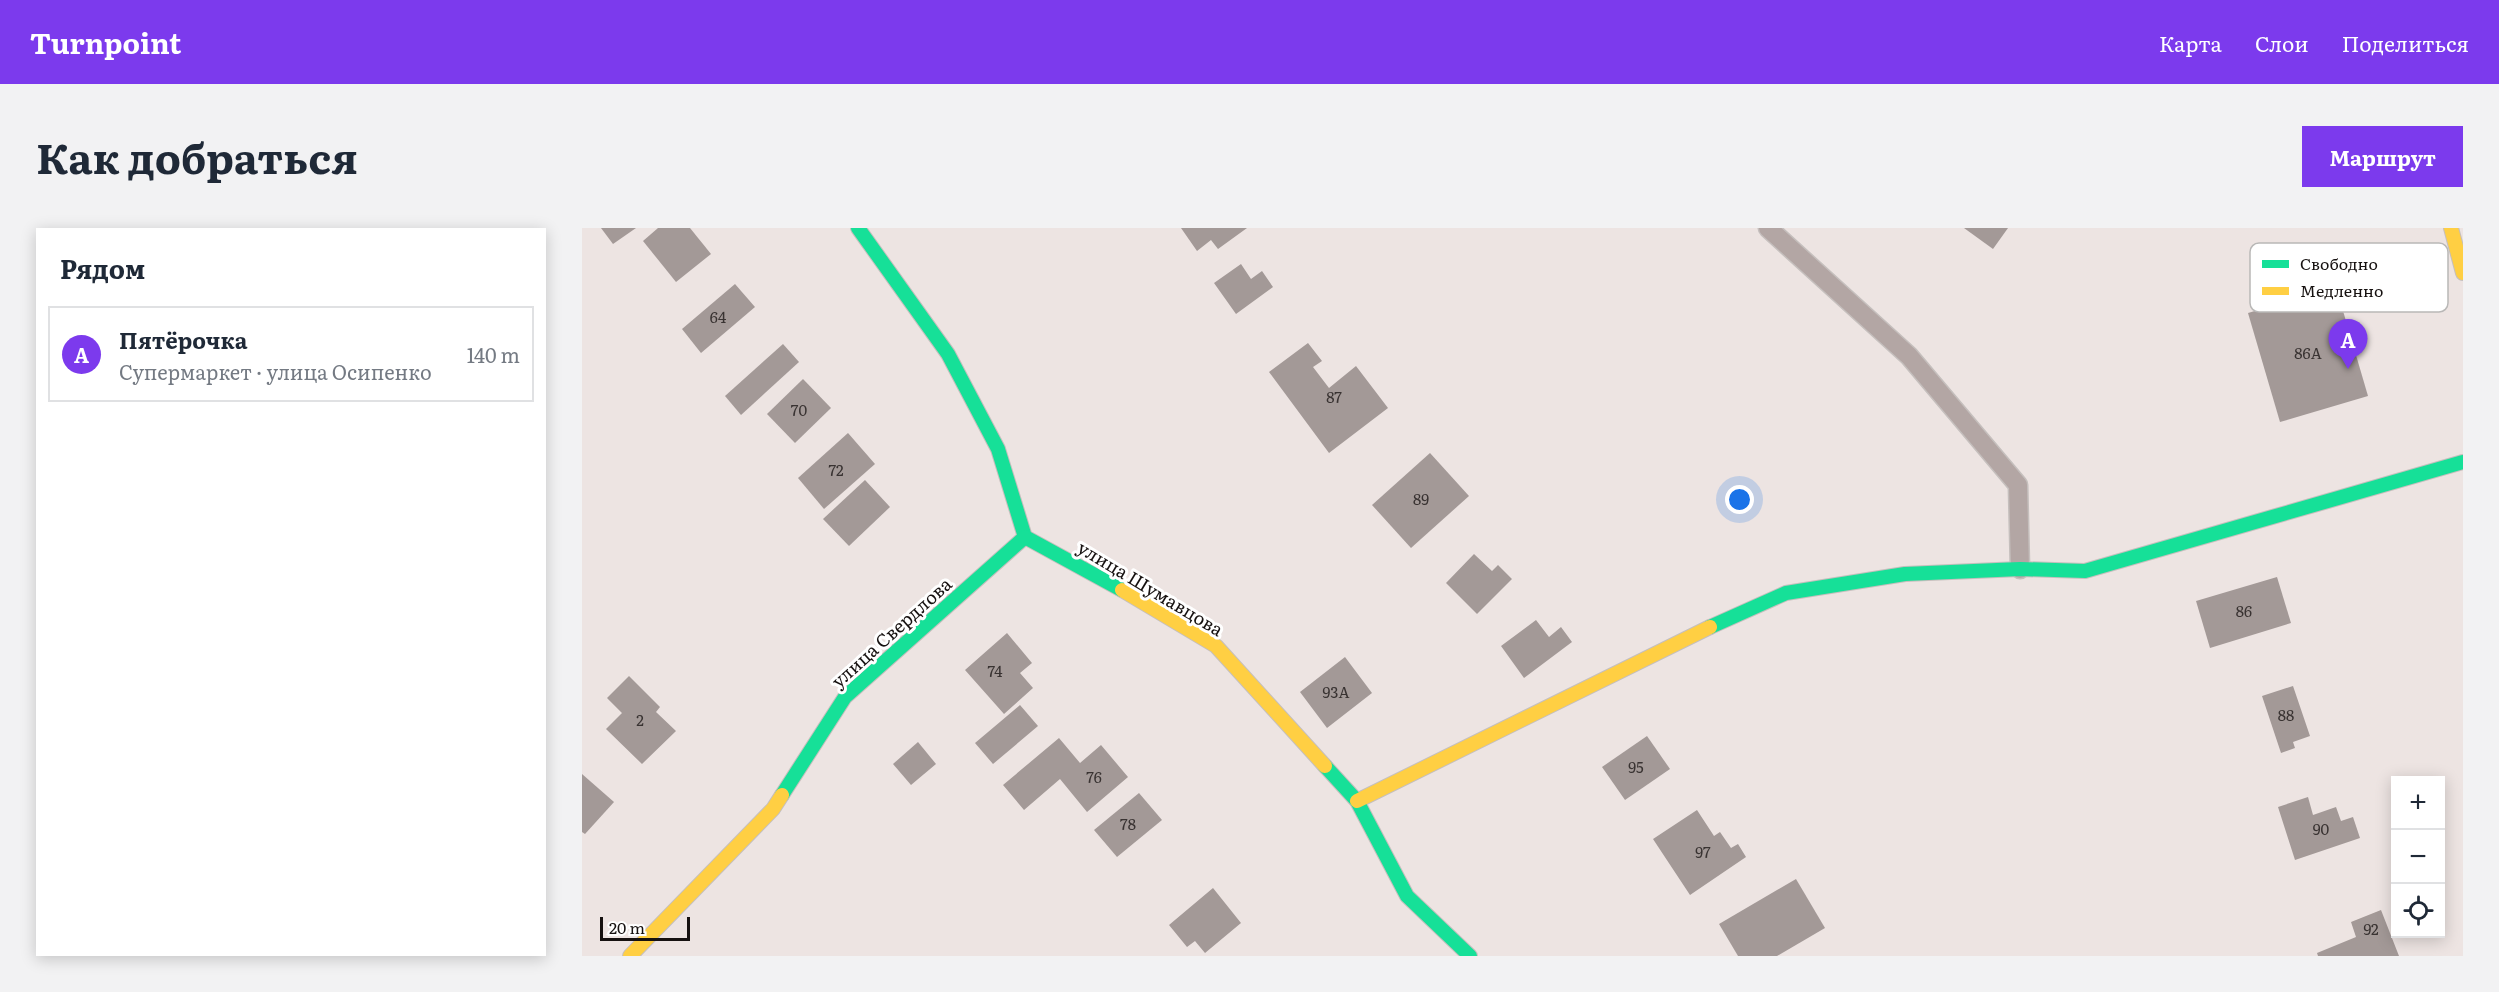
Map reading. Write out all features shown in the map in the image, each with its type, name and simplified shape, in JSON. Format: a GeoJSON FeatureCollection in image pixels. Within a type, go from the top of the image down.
{"type":"FeatureCollection","features":[{"type":"Feature","properties":{"kind":"street"},"geometry":{"type":"LineString","coordinates":[[858,228],[948,354],[998,449],[1025,537]]}},
{"type":"Feature","properties":{"kind":"street"},"geometry":{"type":"LineString","coordinates":[[2451,228],[2463,273]]}},
{"type":"Feature","properties":{"kind":"street"},"geometry":{"type":"LineString","coordinates":[[1356,801],[1704,629],[1786,593],[1905,574],[2020,569],[2085,571],[2463,462]]}},
{"type":"Feature","properties":{"kind":"street","name":"улица Шумавцова"},"geometry":{"type":"LineString","coordinates":[[1025,537],[1115,586],[1216,646],[1356,801],[1407,896],[1470,956]]}},
{"type":"Feature","properties":{"kind":"street","name":"улица Свердлова"},"geometry":{"type":"LineString","coordinates":[[630,956],[773,809],[845,697],[1025,537]]}},
{"type":"Feature","properties":{"kind":"lane"},"geometry":{"type":"LineString","coordinates":[[1768,228],[1909,356],[2019,485],[2020,569]]}},
{"type":"Feature","properties":{"kind":"building"},"geometry":{"type":"Polygon","coordinates":[[[601,228],[636,228],[613,244],[601,228]]]}},
{"type":"Feature","properties":{"kind":"building"},"geometry":{"type":"Polygon","coordinates":[[[658,228],[690,228],[711,254],[676,282],[643,241],[658,228]]]}},
{"type":"Feature","properties":{"kind":"building"},"geometry":{"type":"Polygon","coordinates":[[[1181,228],[1247,228],[1218,249],[1211,240],[1197,251],[1181,228]]]}},
{"type":"Feature","properties":{"kind":"building"},"geometry":{"type":"Polygon","coordinates":[[[1964,228],[2008,228],[1993,249],[1964,228]]]}},
{"type":"Feature","properties":{"kind":"building"},"geometry":{"type":"Polygon","coordinates":[[[1241,264],[1251,279],[1262,271],[1273,287],[1236,314],[1214,283],[1241,264]]]}},
{"type":"Feature","properties":{"kind":"building"},"geometry":{"type":"Polygon","coordinates":[[[735,284],[755,307],[701,353],[682,329],[735,284]]]}},
{"type":"Feature","properties":{"kind":"building"},"geometry":{"type":"Polygon","coordinates":[[[2343,312],[2368,396],[2280,422],[2248,313],[2343,312]]]}},
{"type":"Feature","properties":{"kind":"building"},"geometry":{"type":"Polygon","coordinates":[[[1308,343],[1322,361],[1313,367],[1329,388],[1356,366],[1388,408],[1329,453],[1269,372],[1308,343]]]}},
{"type":"Feature","properties":{"kind":"building"},"geometry":{"type":"Polygon","coordinates":[[[783,344],[799,362],[741,415],[725,396],[783,344]]]}},
{"type":"Feature","properties":{"kind":"building"},"geometry":{"type":"Polygon","coordinates":[[[803,379],[831,408],[795,443],[767,414],[803,379]]]}},
{"type":"Feature","properties":{"kind":"building"},"geometry":{"type":"Polygon","coordinates":[[[848,433],[875,464],[824,509],[798,478],[848,433]]]}},
{"type":"Feature","properties":{"kind":"building"},"geometry":{"type":"Polygon","coordinates":[[[1430,453],[1469,496],[1411,548],[1372,505],[1430,453]]]}},
{"type":"Feature","properties":{"kind":"building"},"geometry":{"type":"Polygon","coordinates":[[[865,480],[890,507],[849,546],[823,519],[865,480]]]}},
{"type":"Feature","properties":{"kind":"building"},"geometry":{"type":"Polygon","coordinates":[[[1474,554],[1492,571],[1498,565],[1512,579],[1477,614],[1446,583],[1474,554]]]}},
{"type":"Feature","properties":{"kind":"building"},"geometry":{"type":"Polygon","coordinates":[[[2277,577],[2291,623],[2210,648],[2196,601],[2277,577]]]}},
{"type":"Feature","properties":{"kind":"building"},"geometry":{"type":"Polygon","coordinates":[[[1536,620],[1549,637],[1561,627],[1572,642],[1524,678],[1501,646],[1536,620]]]}},
{"type":"Feature","properties":{"kind":"building"},"geometry":{"type":"Polygon","coordinates":[[[1007,633],[1032,663],[1020,673],[1033,688],[1004,714],[965,670],[1007,633]]]}},
{"type":"Feature","properties":{"kind":"building"},"geometry":{"type":"Polygon","coordinates":[[[1345,657],[1372,693],[1327,728],[1300,692],[1345,657]]]}},
{"type":"Feature","properties":{"kind":"building"},"geometry":{"type":"Polygon","coordinates":[[[629,676],[660,707],[656,712],[676,731],[642,764],[606,729],[622,713],[607,698],[629,676]]]}},
{"type":"Feature","properties":{"kind":"building"},"geometry":{"type":"Polygon","coordinates":[[[2293,686],[2310,736],[2293,742],[2295,748],[2281,753],[2262,696],[2293,686]]]}},
{"type":"Feature","properties":{"kind":"building"},"geometry":{"type":"Polygon","coordinates":[[[1020,705],[1038,726],[993,764],[975,743],[1020,705]]]}},
{"type":"Feature","properties":{"kind":"building"},"geometry":{"type":"Polygon","coordinates":[[[1647,736],[1670,769],[1625,800],[1602,767],[1647,736]]]}},
{"type":"Feature","properties":{"kind":"building"},"geometry":{"type":"Polygon","coordinates":[[[1059,738],[1080,763],[1101,745],[1128,777],[1087,812],[1060,779],[1024,810],[1003,785],[1059,738]]]}},
{"type":"Feature","properties":{"kind":"building"},"geometry":{"type":"Polygon","coordinates":[[[918,742],[936,764],[911,785],[893,764],[918,742]]]}},
{"type":"Feature","properties":{"kind":"building"},"geometry":{"type":"Polygon","coordinates":[[[582,774],[614,802],[585,834],[582,832],[582,774]]]}},
{"type":"Feature","properties":{"kind":"building"},"geometry":{"type":"Polygon","coordinates":[[[1139,793],[1162,820],[1117,857],[1094,830],[1139,793]]]}},
{"type":"Feature","properties":{"kind":"building"},"geometry":{"type":"Polygon","coordinates":[[[2308,797],[2313,815],[2336,807],[2341,821],[2353,817],[2360,838],[2295,860],[2278,807],[2308,797]]]}},
{"type":"Feature","properties":{"kind":"building"},"geometry":{"type":"Polygon","coordinates":[[[1697,810],[1714,836],[1720,832],[1731,848],[1738,844],[1746,857],[1690,895],[1653,839],[1697,810]]]}},
{"type":"Feature","properties":{"kind":"building"},"geometry":{"type":"Polygon","coordinates":[[[1796,879],[1825,928],[1777,956],[1738,956],[1719,924],[1796,879]]]}},
{"type":"Feature","properties":{"kind":"building"},"geometry":{"type":"Polygon","coordinates":[[[1213,888],[1241,923],[1205,953],[1195,941],[1187,947],[1169,925],[1213,888]]]}},
{"type":"Feature","properties":{"kind":"building"},"geometry":{"type":"Polygon","coordinates":[[[2381,910],[2399,956],[2318,956],[2317,953],[2356,937],[2351,922],[2381,910]]]}},
{"type":"Feature","properties":{"kind":"traffic: fast"},"geometry":{"type":"LineString","coordinates":[[858,228],[948,354],[998,449],[1025,537],[1122,590]]}},
{"type":"Feature","properties":{"kind":"traffic: fast"},"geometry":{"type":"LineString","coordinates":[[1710,627],[1786,593],[1905,574],[2020,569],[2085,571],[2463,462]]}},
{"type":"Feature","properties":{"kind":"traffic: fast"},"geometry":{"type":"LineString","coordinates":[[782,795],[845,697],[1025,537]]}},
{"type":"Feature","properties":{"kind":"traffic: fast"},"geometry":{"type":"LineString","coordinates":[[1325,766],[1357,801],[1407,896],[1470,956]]}},
{"type":"Feature","properties":{"kind":"traffic: slow"},"geometry":{"type":"LineString","coordinates":[[2451,228],[2463,273]]}},
{"type":"Feature","properties":{"kind":"traffic: slow"},"geometry":{"type":"LineString","coordinates":[[1122,590],[1216,646],[1325,766]]}},
{"type":"Feature","properties":{"kind":"traffic: slow"},"geometry":{"type":"LineString","coordinates":[[1357,801],[1710,627]]}},
{"type":"Feature","properties":{"kind":"traffic: slow"},"geometry":{"type":"LineString","coordinates":[[630,956],[773,809],[782,795]]}},
{"type":"Feature","properties":{"kind":"place","name":"Пятёрочка"},"geometry":{"type":"Point","coordinates":[2348,369]}}]}
